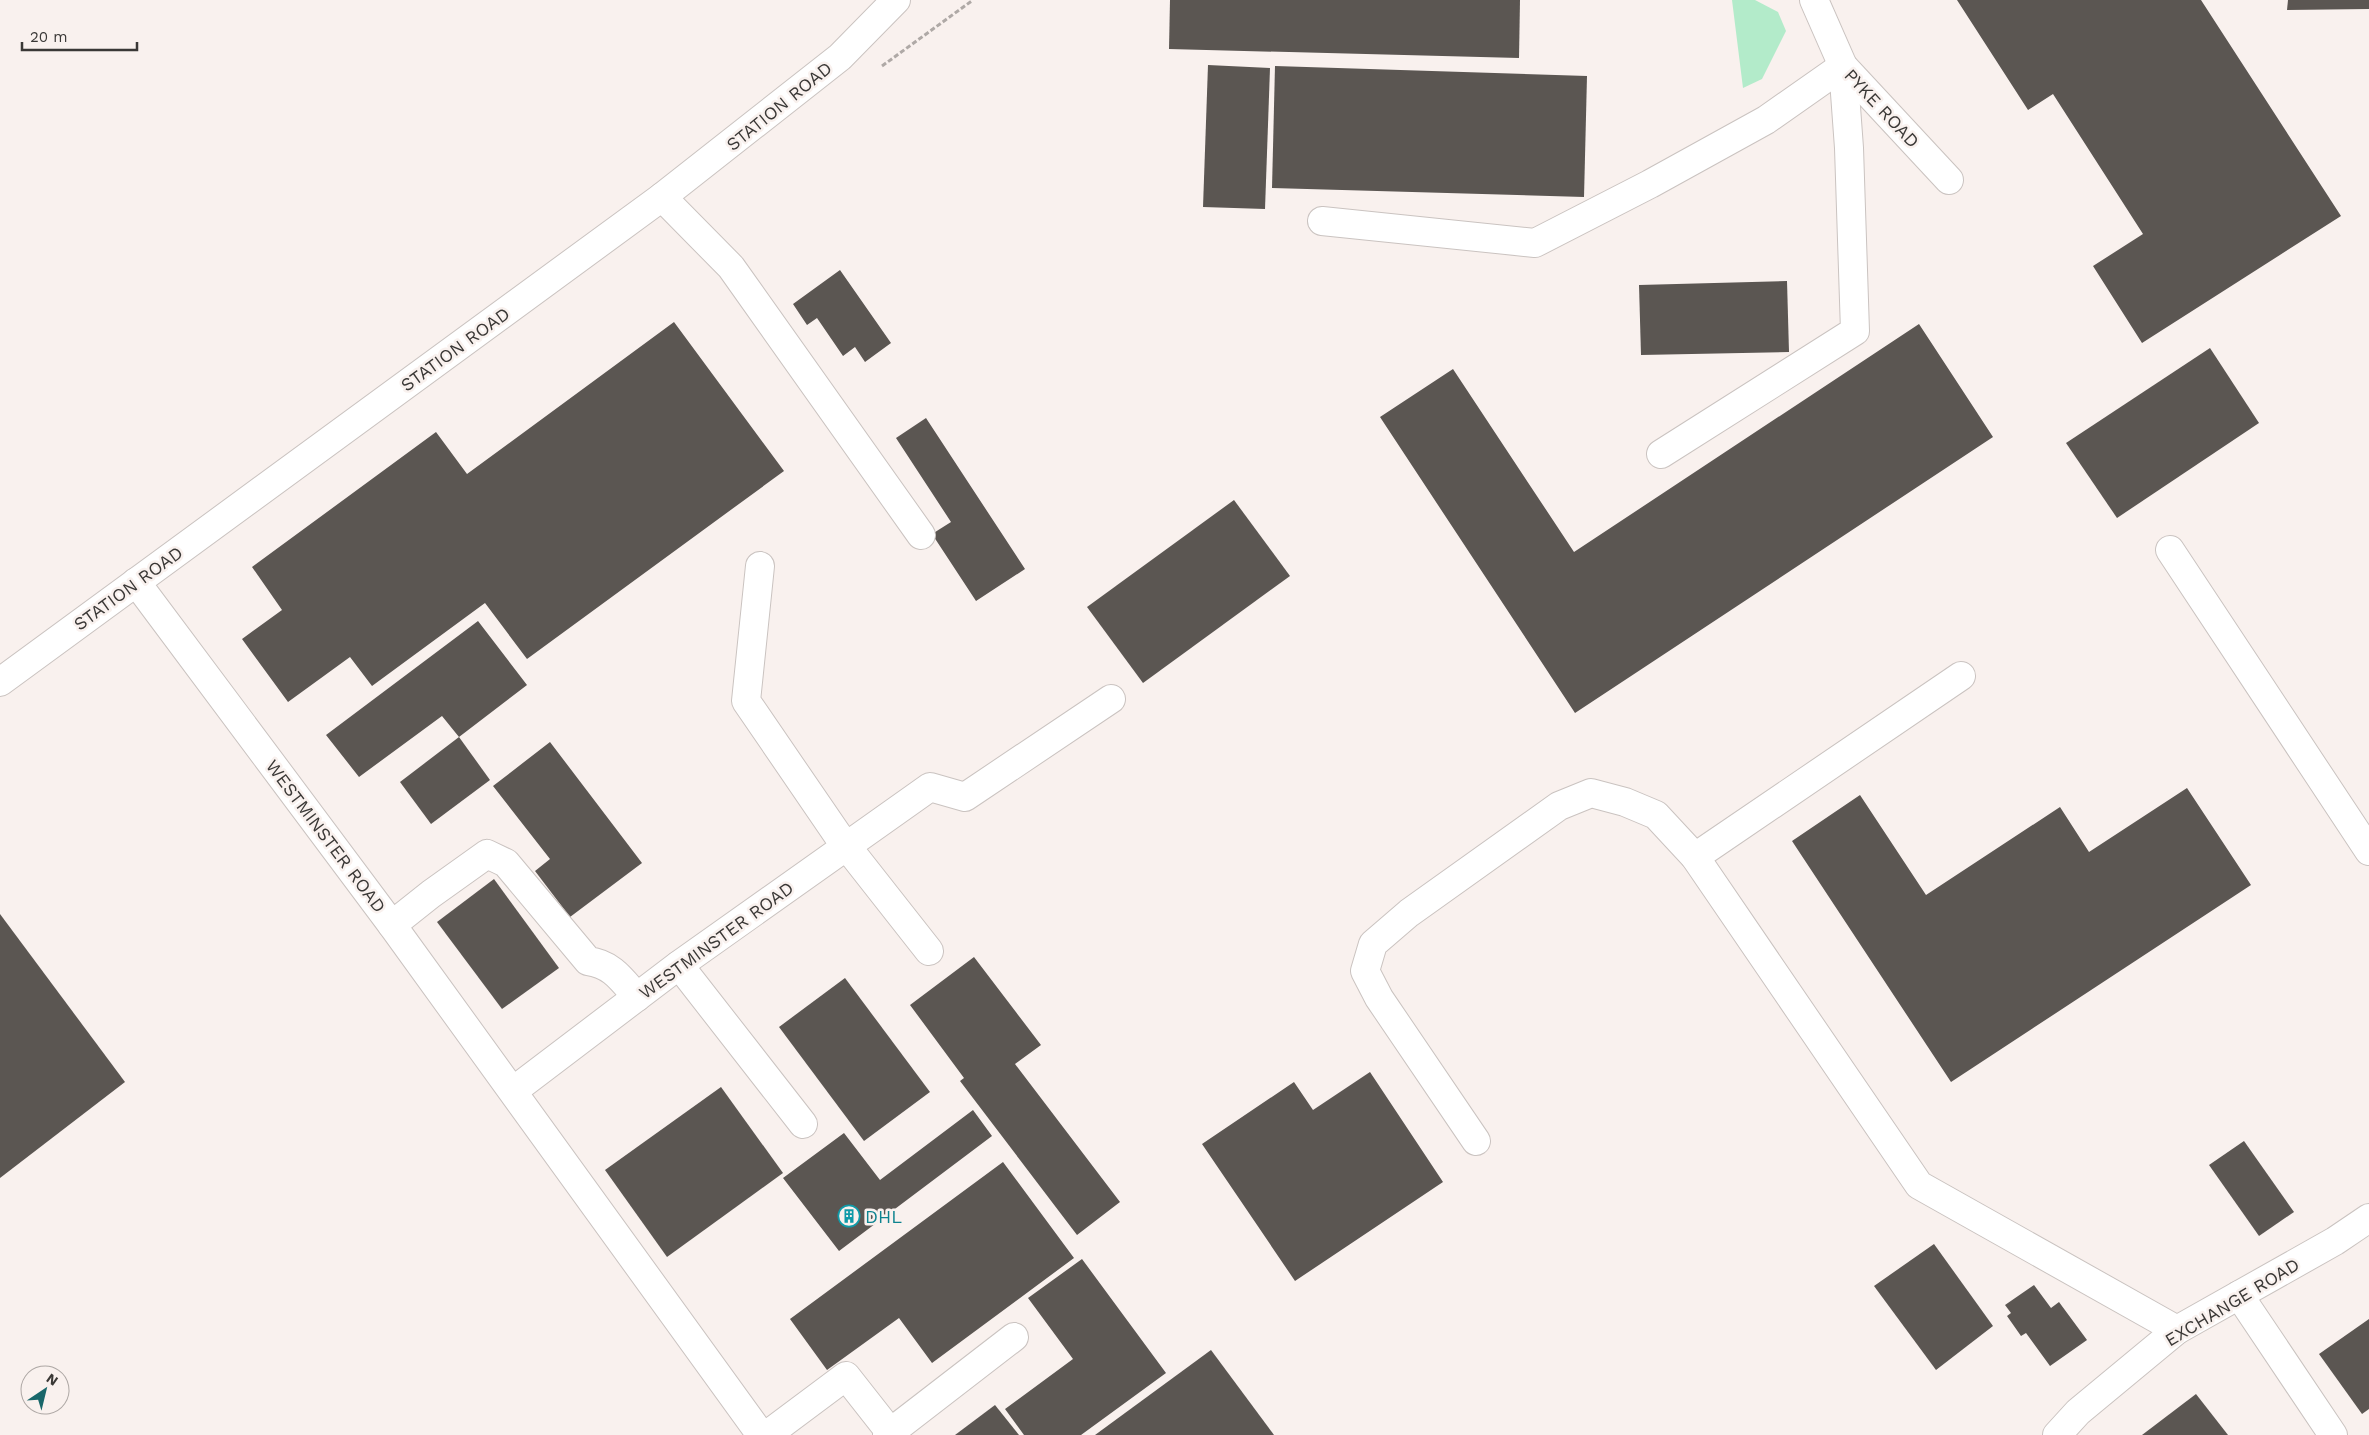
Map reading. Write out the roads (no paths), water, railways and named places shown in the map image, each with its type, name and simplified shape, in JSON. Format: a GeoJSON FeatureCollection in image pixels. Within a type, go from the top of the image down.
{"type":"FeatureCollection","features":[{"type":"Feature","properties":{"kind":"street","name":"STATION ROAD"},"geometry":{"type":"LineString","coordinates":[[0,682],[662,197],[840,57],[896,0]]}},
{"type":"Feature","properties":{"kind":"street","name":"PYKE ROAD"},"geometry":{"type":"LineString","coordinates":[[1814,0],[1843,66],[1949,180]]}},
{"type":"Feature","properties":{"kind":"street"},"geometry":{"type":"LineString","coordinates":[[1322,221],[1535,243],[1650,184],[1766,120],[1843,66]]}},
{"type":"Feature","properties":{"kind":"street"},"geometry":{"type":"LineString","coordinates":[[1661,454],[1855,331],[1849,148],[1843,66]]}},
{"type":"Feature","properties":{"kind":"street"},"geometry":{"type":"LineString","coordinates":[[662,197],[731,267],[921,535]]}},
{"type":"Feature","properties":{"kind":"street"},"geometry":{"type":"LineString","coordinates":[[2170,550],[2369,850]]}},
{"type":"Feature","properties":{"kind":"street"},"geometry":{"type":"LineString","coordinates":[[760,566],[746,701],[837,834],[929,951]]}},
{"type":"Feature","properties":{"kind":"street","name":"WESTMINSTER ROAD"},"geometry":{"type":"LineString","coordinates":[[136,582],[392,924],[761,1435]]}},
{"type":"Feature","properties":{"kind":"street"},"geometry":{"type":"LineString","coordinates":[[1695,857],[1961,676]]}},
{"type":"Feature","properties":{"kind":"street","name":"WESTMINSTER ROAD"},"geometry":{"type":"LineString","coordinates":[[513,1091],[679,965],[930,787],[965,796],[1111,699]]}},
{"type":"Feature","properties":{"kind":"street"},"geometry":{"type":"LineString","coordinates":[[1476,1141],[1379,998],[1365,971],[1373,944],[1409,913],[1559,806],[1591,793],[1625,802],[1656,815],[1695,857],[1919,1185],[2177,1330]]}},
{"type":"Feature","properties":{"kind":"street"},"geometry":{"type":"LineString","coordinates":[[392,924],[487,854],[506,863],[588,961],[603,963],[619,976],[637,997]]}},
{"type":"Feature","properties":{"kind":"street"},"geometry":{"type":"LineString","coordinates":[[679,965],[803,1124]]}},
{"type":"Feature","properties":{"kind":"street","name":"EXCHANGE ROAD"},"geometry":{"type":"LineString","coordinates":[[2057,1435],[2078,1412],[2177,1330],[2335,1241],[2369,1218]]}},
{"type":"Feature","properties":{"kind":"street"},"geometry":{"type":"LineString","coordinates":[[2239,1295],[2333,1435]]}},
{"type":"Feature","properties":{"kind":"street"},"geometry":{"type":"LineString","coordinates":[[767,1435],[846,1376],[888,1434],[1014,1337]]}},
{"type":"Feature","properties":{"kind":"place","name":"DHL"},"geometry":{"type":"Point","coordinates":[849,1216]}}]}
